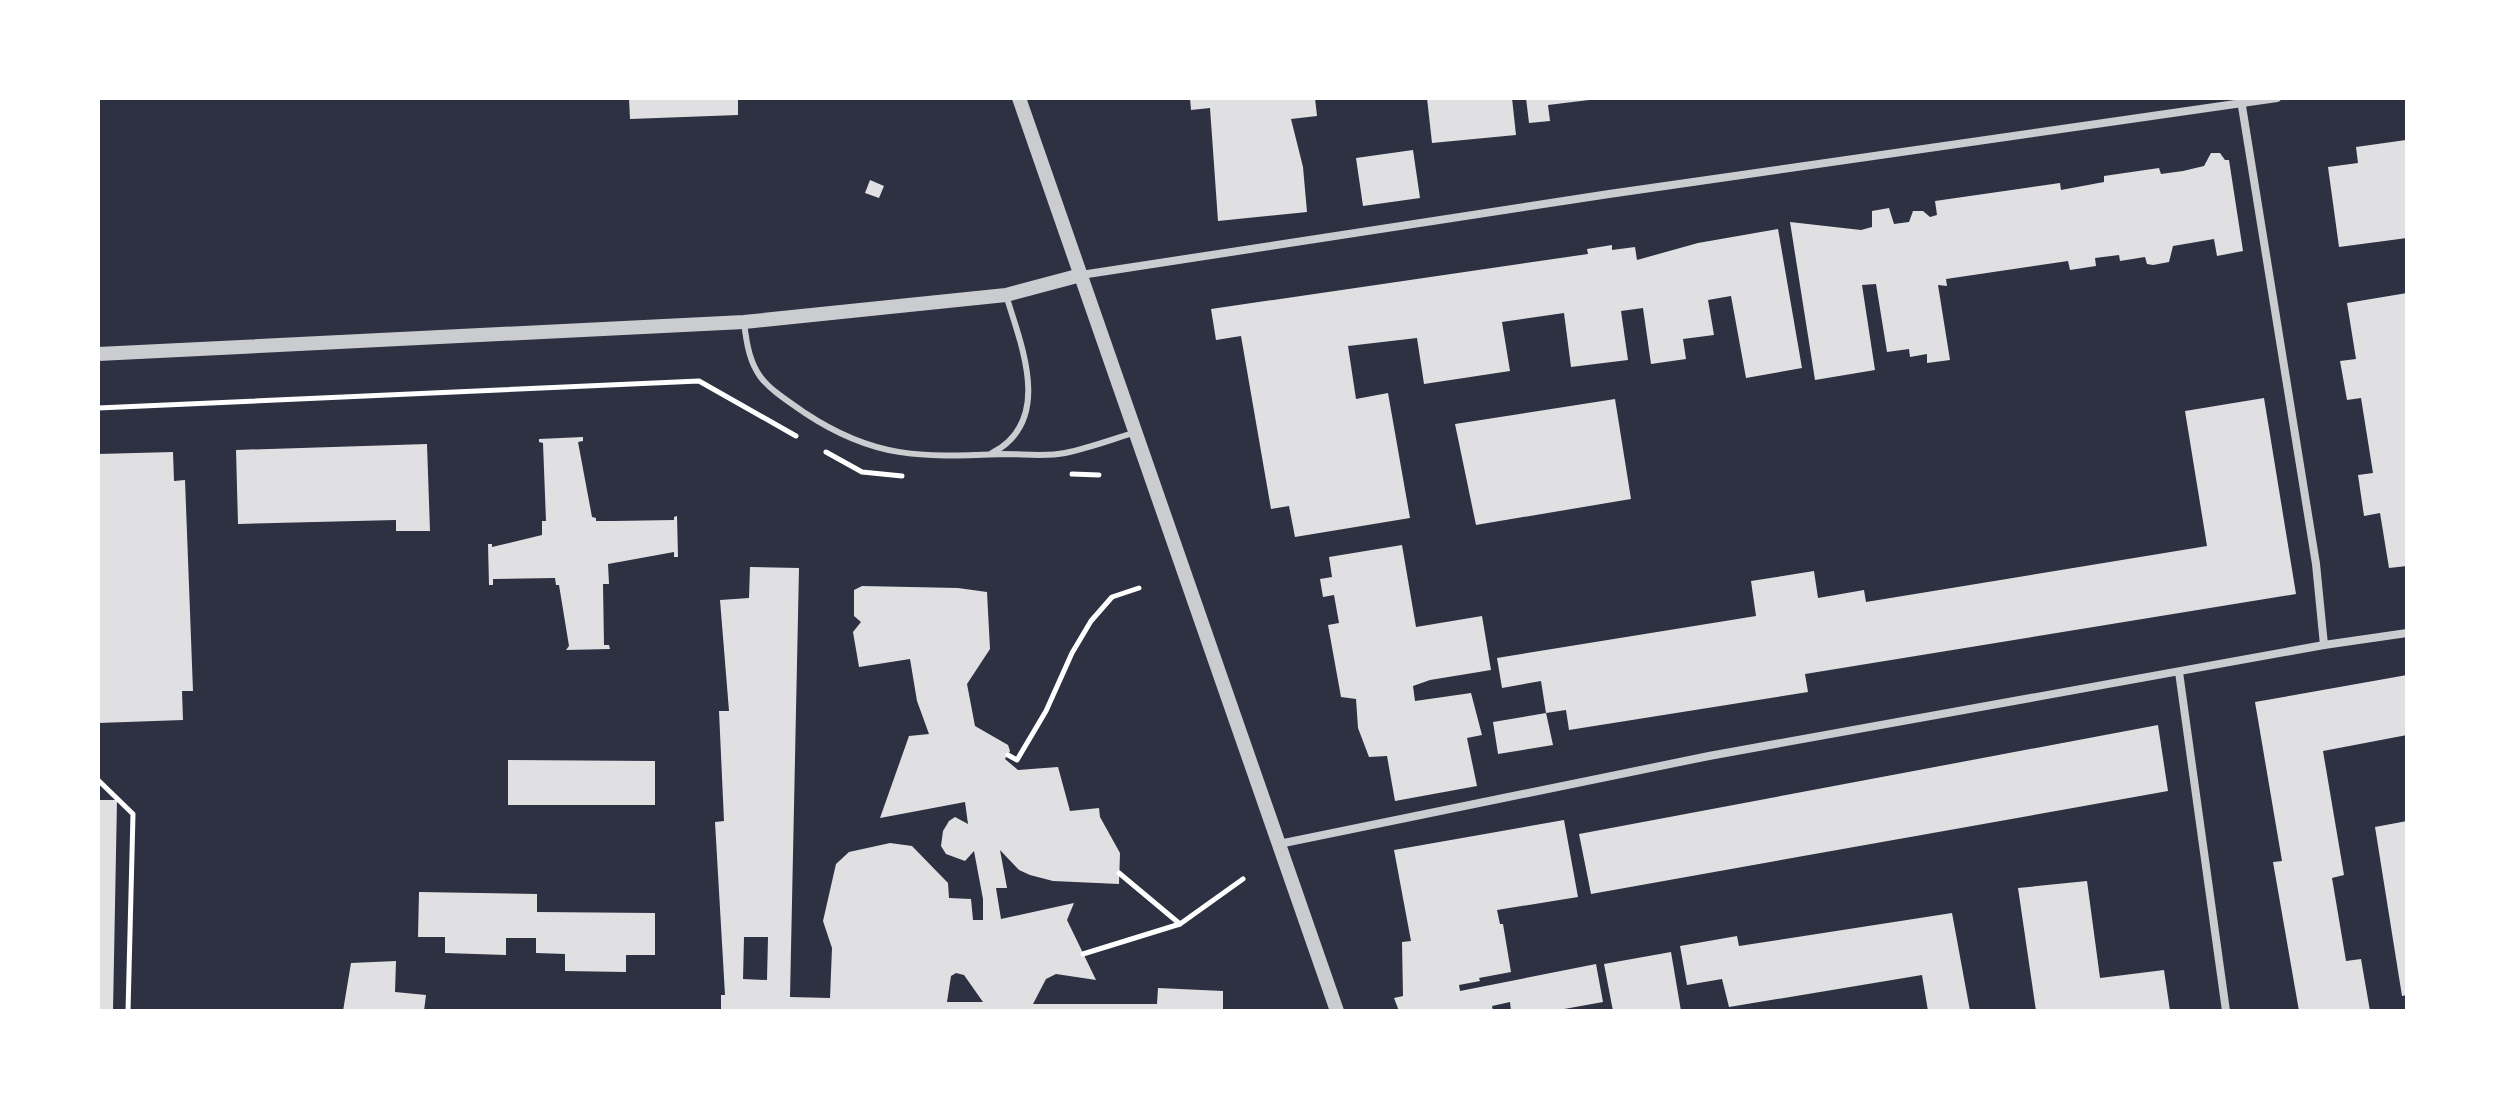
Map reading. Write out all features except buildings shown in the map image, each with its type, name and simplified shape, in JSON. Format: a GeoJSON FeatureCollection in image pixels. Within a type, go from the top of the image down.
{"type":"FeatureCollection","features":[{"type":"Feature","properties":{"kind":"street"},"geometry":{"type":"LineString","coordinates":[[1019,98],[1337,1011]]}},
{"type":"Feature","properties":{"kind":"street"},"geometry":{"type":"LineString","coordinates":[[98,354],[744,322],[1006,295],[1081,275],[1609,194],[2277,98]]}},
{"type":"Feature","properties":{"kind":"street"},"geometry":{"type":"LineString","coordinates":[[2241,101],[2314,551],[2324,645]]}},
{"type":"Feature","properties":{"kind":"street"},"geometry":{"type":"LineString","coordinates":[[1279,844],[1709,756],[2324,645],[2407,633]]}},
{"type":"Feature","properties":{"kind":"street"},"geometry":{"type":"LineString","coordinates":[[2179,672],[2226,1011]]}},
{"type":"Feature","properties":{"kind":"lane"},"geometry":{"type":"LineString","coordinates":[[989,455],[1014,436],[1029,405],[1027,366],[1006,295]]}},
{"type":"Feature","properties":{"kind":"lane"},"geometry":{"type":"LineString","coordinates":[[744,322],[748,356],[760,378],[777,395],[832,431],[895,454],[1062,454],[1136,432]]}},
{"type":"Feature","properties":{"kind":"path"},"geometry":{"type":"LineString","coordinates":[[98,408],[699,381],[808,442]]}},
{"type":"Feature","properties":{"kind":"path"},"geometry":{"type":"LineString","coordinates":[[821,449],[862,472],[881,476],[911,476]]}},
{"type":"Feature","properties":{"kind":"path"},"geometry":{"type":"LineString","coordinates":[[1060,474],[1099,475]]}},
{"type":"Feature","properties":{"kind":"path"},"geometry":{"type":"LineString","coordinates":[[1008,755],[1017,760],[1046,711],[1072,653],[1091,621],[1112,597],[1139,588]]}},
{"type":"Feature","properties":{"kind":"path"},"geometry":{"type":"LineString","coordinates":[[98,780],[133,814],[128,1011]]}},
{"type":"Feature","properties":{"kind":"path"},"geometry":{"type":"LineString","coordinates":[[1119,873],[1180,924]]}},
{"type":"Feature","properties":{"kind":"path"},"geometry":{"type":"LineString","coordinates":[[1083,954],[1180,924],[1243,879]]}}]}
